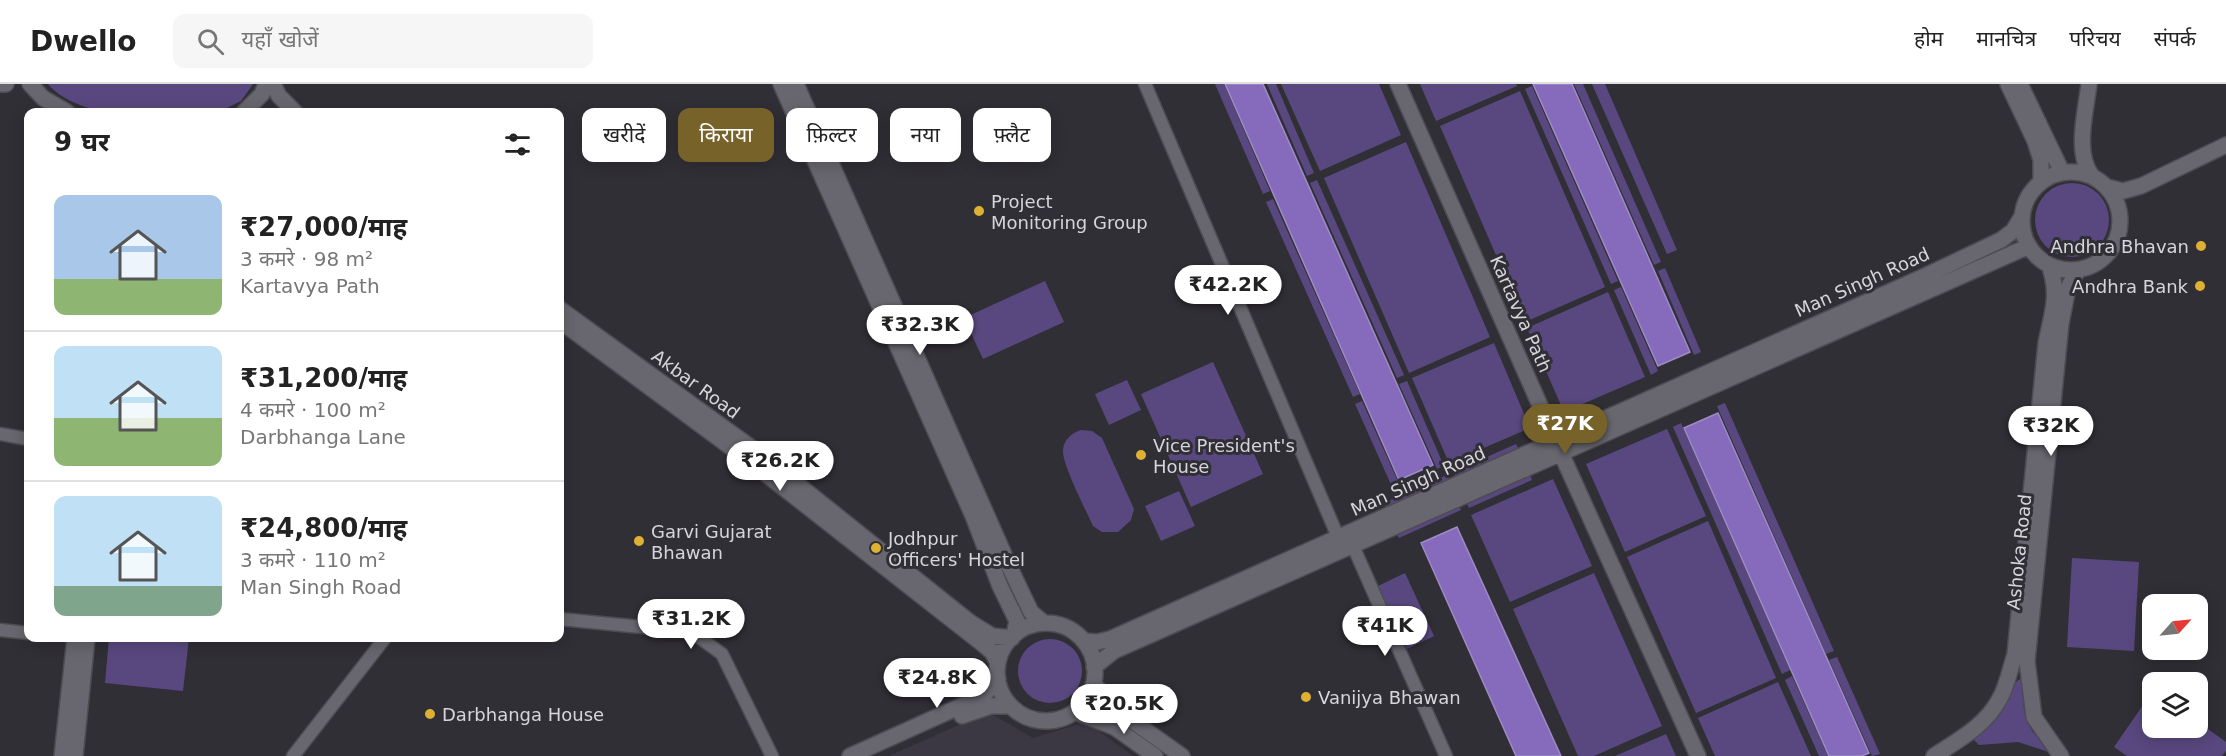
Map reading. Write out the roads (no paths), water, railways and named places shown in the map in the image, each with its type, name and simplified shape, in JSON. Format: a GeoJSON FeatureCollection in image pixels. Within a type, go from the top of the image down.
{"type":"FeatureCollection","features":[{"type":"Feature","properties":{"kind":"main road"},"geometry":{"type":"LineString","coordinates":[[0,84],[6,84]]}},
{"type":"Feature","properties":{"kind":"main road"},"geometry":{"type":"LineString","coordinates":[[248,108],[262,94],[266,84]]}},
{"type":"Feature","properties":{"kind":"main road"},"geometry":{"type":"LineString","coordinates":[[273,84],[279,96],[291,108]]}},
{"type":"Feature","properties":{"kind":"main road"},"geometry":{"type":"LineString","coordinates":[[781,84],[973,516],[1000,586],[1017,621],[1013,636]]}},
{"type":"Feature","properties":{"kind":"main road"},"geometry":{"type":"LineString","coordinates":[[796,84],[1011,570],[1031,612],[1044,623]]}},
{"type":"Feature","properties":{"kind":"main road","name":"Kartavya Path"},"geometry":{"type":"LineString","coordinates":[[1398,84],[1698,756]]}},
{"type":"Feature","properties":{"kind":"main road"},"geometry":{"type":"LineString","coordinates":[[2008,84],[2042,160],[2041,180]]}},
{"type":"Feature","properties":{"kind":"main road"},"geometry":{"type":"LineString","coordinates":[[2020,84],[2063,172]]}},
{"type":"Feature","properties":{"kind":"main road"},"geometry":{"type":"LineString","coordinates":[[2063,172],[2072,162],[2074,152],[2078,84]]}},
{"type":"Feature","properties":{"kind":"main road"},"geometry":{"type":"LineString","coordinates":[[2089,84],[2082,141],[2083,159],[2092,176],[2107,187],[2123,191],[2141,186],[2226,145]]}},
{"type":"Feature","properties":{"kind":"main road"},"geometry":{"type":"LineString","coordinates":[[27,85],[60,108]]}},
{"type":"Feature","properties":{"kind":"main road"},"geometry":{"type":"LineString","coordinates":[[2120,214],[2133,200],[2226,153]]}},
{"type":"Feature","properties":{"kind":"main road"},"geometry":{"type":"LineString","coordinates":[[2092,176],[2079,172],[2063,172],[2041,180],[2029,193],[2022,209],[2021,226],[2029,246],[2042,262],[2064,270],[2078,270],[2096,264],[2107,255],[2120,229],[2117,204],[2107,187]]}},
{"type":"Feature","properties":{"kind":"main road","name":"Man Singh Road"},"geometry":{"type":"LineString","coordinates":[[1094,667],[1114,651],[1353,546],[1994,243],[2013,231],[2021,218]]}},
{"type":"Feature","properties":{"kind":"main road","name":"Man Singh Road"},"geometry":{"type":"LineString","coordinates":[[1084,641],[1097,642],[1110,639],[1338,537],[1559,447],[2029,246]]}},
{"type":"Feature","properties":{"kind":"main road","name":"Ashoka Road"},"geometry":{"type":"LineString","coordinates":[[2021,658],[2046,343],[2056,294],[2049,265]]}},
{"type":"Feature","properties":{"kind":"main road","name":"Ashoka Road"},"geometry":{"type":"LineString","coordinates":[[2021,658],[2061,323],[2068,288],[2078,270]]}},
{"type":"Feature","properties":{"kind":"main road","name":"Akbar Road"},"geometry":{"type":"LineString","coordinates":[[564,312],[756,451],[971,623],[992,636],[1013,636]]}},
{"type":"Feature","properties":{"kind":"main road","name":"Akbar Road"},"geometry":{"type":"LineString","coordinates":[[564,324],[748,460],[984,645],[992,652],[998,663]]}},
{"type":"Feature","properties":{"kind":"main road"},"geometry":{"type":"LineString","coordinates":[[1044,623],[1059,625],[1072,631],[1084,641],[1092,654],[1094,684],[1084,704],[1076,712],[1063,718],[1042,721],[1022,715],[1010,704],[1003,694],[998,679],[998,663],[1003,649],[1013,636],[1028,627],[1044,623]]}},
{"type":"Feature","properties":{"kind":"main road"},"geometry":{"type":"LineString","coordinates":[[62,756],[75,642]]}},
{"type":"Feature","properties":{"kind":"main road"},"geometry":{"type":"LineString","coordinates":[[75,756],[87,642]]}},
{"type":"Feature","properties":{"kind":"main road"},"geometry":{"type":"LineString","coordinates":[[1934,756],[1965,737],[1989,713],[1999,700],[2021,658]]}},
{"type":"Feature","properties":{"kind":"main road"},"geometry":{"type":"LineString","coordinates":[[2021,658],[2034,717],[2061,756]]}},
{"type":"Feature","properties":{"kind":"main road"},"geometry":{"type":"LineString","coordinates":[[850,756],[983,696],[998,679]]}},
{"type":"Feature","properties":{"kind":"main road"},"geometry":{"type":"LineString","coordinates":[[1094,684],[1113,706],[1182,756]]}},
{"type":"Feature","properties":{"kind":"main road"},"geometry":{"type":"LineString","coordinates":[[870,756],[977,710],[1010,704]]}},
{"type":"Feature","properties":{"kind":"main road"},"geometry":{"type":"LineString","coordinates":[[1076,712],[1114,727],[1155,756]]}},
{"type":"Feature","properties":{"kind":"street"},"geometry":{"type":"LineString","coordinates":[[1145,84],[1338,537]]}},
{"type":"Feature","properties":{"kind":"street"},"geometry":{"type":"LineString","coordinates":[[0,434],[24,438]]}},
{"type":"Feature","properties":{"kind":"street"},"geometry":{"type":"LineString","coordinates":[[1353,546],[1446,756]]}},
{"type":"Feature","properties":{"kind":"street"},"geometry":{"type":"LineString","coordinates":[[564,619],[692,632],[722,654],[772,756]]}},
{"type":"Feature","properties":{"kind":"street"},"geometry":{"type":"LineString","coordinates":[[0,630],[24,633]]}},
{"type":"Feature","properties":{"kind":"street"},"geometry":{"type":"LineString","coordinates":[[293,756],[382,642]]}},
{"type":"Feature","properties":{"kind":"place","name":"Project Monitoring Group"},"geometry":{"type":"Point","coordinates":[979,211]}},
{"type":"Feature","properties":{"kind":"place","name":"Andhra Bhavan"},"geometry":{"type":"Point","coordinates":[2201,246]}},
{"type":"Feature","properties":{"kind":"place","name":"Andhra Bank"},"geometry":{"type":"Point","coordinates":[2200,286]}},
{"type":"Feature","properties":{"kind":"place","name":"Vice President's House"},"geometry":{"type":"Point","coordinates":[1141,455]}},
{"type":"Feature","properties":{"kind":"place","name":"Garvi Gujarat Bhawan"},"geometry":{"type":"Point","coordinates":[639,541]}},
{"type":"Feature","properties":{"kind":"place","name":"Jodhpur Officers' Hostel"},"geometry":{"type":"Point","coordinates":[876,548]}},
{"type":"Feature","properties":{"kind":"place","name":"Vanijya Bhawan"},"geometry":{"type":"Point","coordinates":[1306,697]}},
{"type":"Feature","properties":{"kind":"place","name":"Darbhanga House"},"geometry":{"type":"Point","coordinates":[430,714]}}]}
